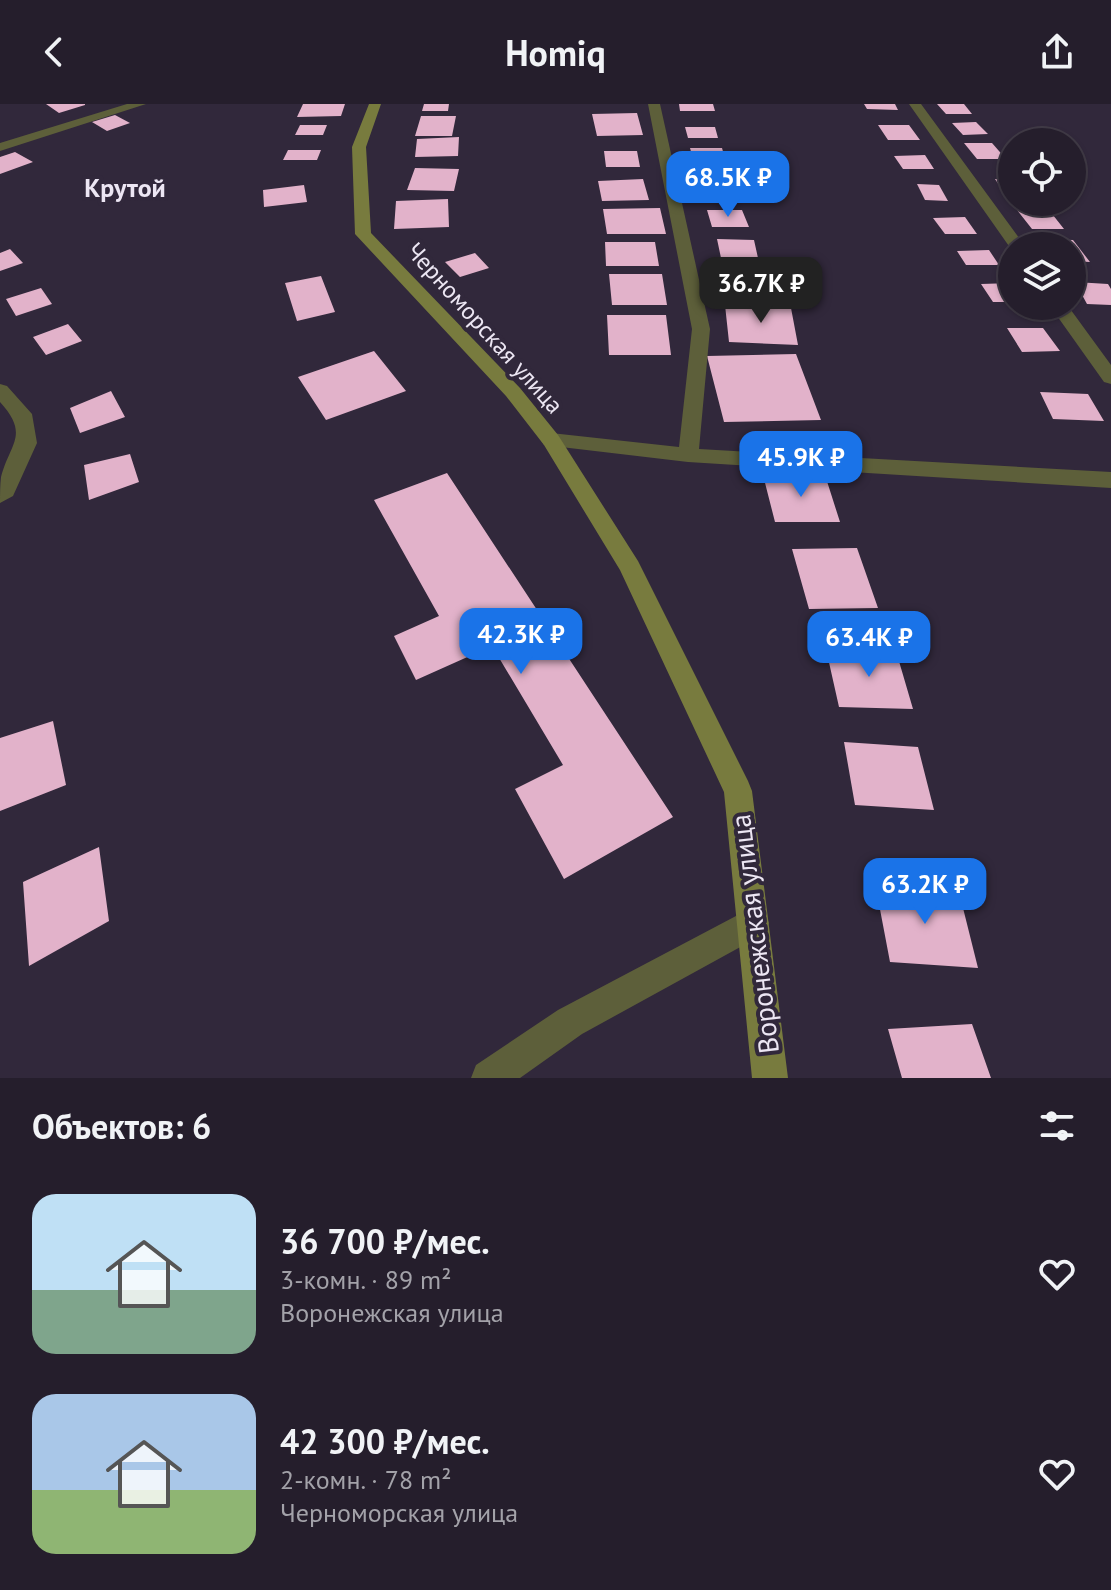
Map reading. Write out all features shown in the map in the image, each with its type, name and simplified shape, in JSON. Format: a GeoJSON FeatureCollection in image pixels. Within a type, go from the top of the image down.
{"type":"FeatureCollection","features":[{"type":"Feature","properties":{"kind":"main road","name":"Черноморская улица"},"geometry":{"type":"LineString","coordinates":[[375,104],[359,147],[363,234],[513,392],[551,440],[630,567],[738,791]]}},
{"type":"Feature","properties":{"kind":"main road","name":"Воронежская улица"},"geometry":{"type":"LineString","coordinates":[[738,791],[770,1078]]}},
{"type":"Feature","properties":{"kind":"street"},"geometry":{"type":"LineString","coordinates":[[0,147],[140,104]]}},
{"type":"Feature","properties":{"kind":"street"},"geometry":{"type":"LineString","coordinates":[[654,104],[701,329],[688,455]]}},
{"type":"Feature","properties":{"kind":"street"},"geometry":{"type":"LineString","coordinates":[[915,104],[1007,232]]}},
{"type":"Feature","properties":{"kind":"street"},"geometry":{"type":"LineString","coordinates":[[1069,320],[1111,378]]}},
{"type":"Feature","properties":{"kind":"street"},"geometry":{"type":"LineString","coordinates":[[0,390],[22,414],[27,443],[5,491],[0,495]]}},
{"type":"Feature","properties":{"kind":"street"},"geometry":{"type":"LineString","coordinates":[[551,440],[688,455],[1111,480]]}},
{"type":"Feature","properties":{"kind":"street"},"geometry":{"type":"LineString","coordinates":[[489,1078],[570,1022],[753,923]]}},
{"type":"Feature","properties":{"kind":"building"},"geometry":{"type":"Polygon","coordinates":[[[46,104],[85,104],[85,105],[59,113],[46,104]]]}},
{"type":"Feature","properties":{"kind":"building"},"geometry":{"type":"Polygon","coordinates":[[[303,104],[345,104],[341,116],[297,117],[303,104]]]}},
{"type":"Feature","properties":{"kind":"building"},"geometry":{"type":"Polygon","coordinates":[[[424,104],[449,104],[448,111],[422,111],[424,104]]]}},
{"type":"Feature","properties":{"kind":"building"},"geometry":{"type":"Polygon","coordinates":[[[679,104],[713,104],[715,111],[680,111],[679,104]]]}},
{"type":"Feature","properties":{"kind":"building"},"geometry":{"type":"Polygon","coordinates":[[[864,104],[895,104],[898,110],[867,109],[864,104]]]}},
{"type":"Feature","properties":{"kind":"building"},"geometry":{"type":"Polygon","coordinates":[[[937,104],[964,104],[972,114],[946,114],[937,104]]]}},
{"type":"Feature","properties":{"kind":"building"},"geometry":{"type":"Polygon","coordinates":[[[637,113],[643,135],[597,136],[592,114],[637,113]]]}},
{"type":"Feature","properties":{"kind":"building"},"geometry":{"type":"Polygon","coordinates":[[[115,115],[130,123],[107,131],[92,122],[115,115]]]}},
{"type":"Feature","properties":{"kind":"building"},"geometry":{"type":"Polygon","coordinates":[[[421,116],[456,116],[452,136],[415,136],[421,116]]]}},
{"type":"Feature","properties":{"kind":"building"},"geometry":{"type":"Polygon","coordinates":[[[976,122],[988,134],[963,135],[952,123],[976,122]]]}},
{"type":"Feature","properties":{"kind":"building"},"geometry":{"type":"Polygon","coordinates":[[[300,125],[327,125],[323,135],[295,135],[300,125]]]}},
{"type":"Feature","properties":{"kind":"building"},"geometry":{"type":"Polygon","coordinates":[[[878,125],[909,125],[920,140],[888,140],[878,125]]]}},
{"type":"Feature","properties":{"kind":"building"},"geometry":{"type":"Polygon","coordinates":[[[685,127],[715,127],[718,138],[688,138],[685,127]]]}},
{"type":"Feature","properties":{"kind":"building"},"geometry":{"type":"Polygon","coordinates":[[[459,137],[458,156],[415,157],[417,139],[459,137]]]}},
{"type":"Feature","properties":{"kind":"building"},"geometry":{"type":"Polygon","coordinates":[[[964,143],[992,143],[998,150],[998,159],[977,159],[964,143]]]}},
{"type":"Feature","properties":{"kind":"building"},"geometry":{"type":"Polygon","coordinates":[[[690,148],[722,148],[726,162],[694,162],[690,148]]]}},
{"type":"Feature","properties":{"kind":"building"},"geometry":{"type":"Polygon","coordinates":[[[288,150],[321,150],[317,160],[283,160],[288,150]]]}},
{"type":"Feature","properties":{"kind":"building"},"geometry":{"type":"Polygon","coordinates":[[[604,151],[637,151],[640,167],[606,167],[604,151]]]}},
{"type":"Feature","properties":{"kind":"building"},"geometry":{"type":"Polygon","coordinates":[[[15,152],[33,162],[0,174],[0,157],[15,152]]]}},
{"type":"Feature","properties":{"kind":"building"},"geometry":{"type":"Polygon","coordinates":[[[925,155],[934,169],[903,169],[894,156],[925,155]]]}},
{"type":"Feature","properties":{"kind":"building"},"geometry":{"type":"Polygon","coordinates":[[[415,168],[459,169],[454,191],[407,190],[415,168]]]}},
{"type":"Feature","properties":{"kind":"building"},"geometry":{"type":"Polygon","coordinates":[[[730,175],[737,191],[702,192],[696,176],[730,175]]]}},
{"type":"Feature","properties":{"kind":"building"},"geometry":{"type":"Polygon","coordinates":[[[643,179],[649,200],[602,201],[598,181],[643,179]]]}},
{"type":"Feature","properties":{"kind":"building"},"geometry":{"type":"Polygon","coordinates":[[[917,184],[939,185],[948,201],[925,200],[917,184]]]}},
{"type":"Feature","properties":{"kind":"building"},"geometry":{"type":"Polygon","coordinates":[[[304,185],[307,202],[264,207],[263,190],[304,185]]]}},
{"type":"Feature","properties":{"kind":"building"},"geometry":{"type":"Polygon","coordinates":[[[448,199],[449,227],[394,229],[396,201],[448,199]]]}},
{"type":"Feature","properties":{"kind":"building"},"geometry":{"type":"Polygon","coordinates":[[[660,208],[666,234],[607,234],[603,209],[660,208]]]}},
{"type":"Feature","properties":{"kind":"building"},"geometry":{"type":"Polygon","coordinates":[[[707,210],[742,210],[749,227],[712,227],[707,210]]]}},
{"type":"Feature","properties":{"kind":"building"},"geometry":{"type":"Polygon","coordinates":[[[1022,216],[1054,216],[1064,229],[1032,229],[1022,216]]]}},
{"type":"Feature","properties":{"kind":"building"},"geometry":{"type":"Polygon","coordinates":[[[965,217],[977,234],[945,234],[933,218],[965,217]]]}},
{"type":"Feature","properties":{"kind":"building"},"geometry":{"type":"Polygon","coordinates":[[[717,239],[754,240],[758,258],[721,258],[717,239]]]}},
{"type":"Feature","properties":{"kind":"building"},"geometry":{"type":"Polygon","coordinates":[[[605,242],[655,242],[659,266],[606,266],[605,242]]]}},
{"type":"Feature","properties":{"kind":"building"},"geometry":{"type":"Polygon","coordinates":[[[10,249],[23,263],[0,271],[0,253],[10,249]]]}},
{"type":"Feature","properties":{"kind":"building"},"geometry":{"type":"Polygon","coordinates":[[[989,250],[998,265],[966,265],[957,251],[989,250]]]}},
{"type":"Feature","properties":{"kind":"building"},"geometry":{"type":"Polygon","coordinates":[[[475,253],[489,268],[460,277],[445,262],[475,253]]]}},
{"type":"Feature","properties":{"kind":"building"},"geometry":{"type":"Polygon","coordinates":[[[725,273],[762,273],[768,296],[730,296],[725,273]]]}},
{"type":"Feature","properties":{"kind":"building"},"geometry":{"type":"Polygon","coordinates":[[[609,274],[662,274],[667,305],[612,305],[609,274]]]}},
{"type":"Feature","properties":{"kind":"building"},"geometry":{"type":"Polygon","coordinates":[[[321,276],[335,312],[297,321],[285,283],[321,276]]]}},
{"type":"Feature","properties":{"kind":"building"},"geometry":{"type":"Polygon","coordinates":[[[998,283],[998,302],[993,302],[981,284],[998,283]]]}},
{"type":"Feature","properties":{"kind":"building"},"geometry":{"type":"Polygon","coordinates":[[[1086,283],[1108,284],[1111,305],[1087,304],[1086,283]]]}},
{"type":"Feature","properties":{"kind":"building"},"geometry":{"type":"Polygon","coordinates":[[[41,288],[52,304],[16,316],[6,299],[41,288]]]}},
{"type":"Feature","properties":{"kind":"building"},"geometry":{"type":"Polygon","coordinates":[[[725,305],[791,308],[798,345],[729,342],[725,305]]]}},
{"type":"Feature","properties":{"kind":"building"},"geometry":{"type":"Polygon","coordinates":[[[607,315],[666,315],[671,355],[609,355],[607,315]]]}},
{"type":"Feature","properties":{"kind":"building"},"geometry":{"type":"Polygon","coordinates":[[[68,324],[82,341],[46,355],[33,337],[68,324]]]}},
{"type":"Feature","properties":{"kind":"building"},"geometry":{"type":"Polygon","coordinates":[[[1007,328],[1043,328],[1060,351],[1022,352],[1007,328]]]}},
{"type":"Feature","properties":{"kind":"building"},"geometry":{"type":"Polygon","coordinates":[[[374,351],[406,391],[326,420],[298,377],[374,351]]]}},
{"type":"Feature","properties":{"kind":"building"},"geometry":{"type":"Polygon","coordinates":[[[796,354],[821,420],[724,422],[707,356],[796,354]]]}},
{"type":"Feature","properties":{"kind":"building"},"geometry":{"type":"Polygon","coordinates":[[[111,391],[125,417],[80,433],[70,408],[111,391]]]}},
{"type":"Feature","properties":{"kind":"building"},"geometry":{"type":"Polygon","coordinates":[[[1040,392],[1088,394],[1104,421],[1053,419],[1040,392]]]}},
{"type":"Feature","properties":{"kind":"building"},"geometry":{"type":"Polygon","coordinates":[[[130,454],[139,482],[89,500],[84,465],[130,454]]]}},
{"type":"Feature","properties":{"kind":"building"},"geometry":{"type":"Polygon","coordinates":[[[447,473],[673,817],[564,879],[515,789],[563,765],[492,646],[416,680],[394,636],[439,616],[374,500],[447,473]]]}},
{"type":"Feature","properties":{"kind":"building"},"geometry":{"type":"Polygon","coordinates":[[[763,475],[825,475],[840,522],[775,522],[763,475]]]}},
{"type":"Feature","properties":{"kind":"building"},"geometry":{"type":"Polygon","coordinates":[[[857,548],[878,608],[809,609],[792,549],[857,548]]]}},
{"type":"Feature","properties":{"kind":"building"},"geometry":{"type":"Polygon","coordinates":[[[826,649],[896,651],[913,709],[839,707],[826,649]]]}},
{"type":"Feature","properties":{"kind":"building"},"geometry":{"type":"Polygon","coordinates":[[[53,721],[66,785],[0,811],[0,738],[53,721]]]}},
{"type":"Feature","properties":{"kind":"building"},"geometry":{"type":"Polygon","coordinates":[[[844,742],[918,747],[934,810],[855,805],[844,742]]]}},
{"type":"Feature","properties":{"kind":"building"},"geometry":{"type":"Polygon","coordinates":[[[99,847],[109,921],[29,966],[23,882],[99,847]]]}},
{"type":"Feature","properties":{"kind":"building"},"geometry":{"type":"Polygon","coordinates":[[[875,883],[958,888],[978,968],[890,962],[875,883]]]}},
{"type":"Feature","properties":{"kind":"building"},"geometry":{"type":"Polygon","coordinates":[[[972,1024],[991,1078],[902,1078],[888,1029],[972,1024]]]}},
{"type":"Feature","properties":{"kind":"district","name":"Крутой"},"geometry":{"type":"Point","coordinates":[125,187]}}]}
